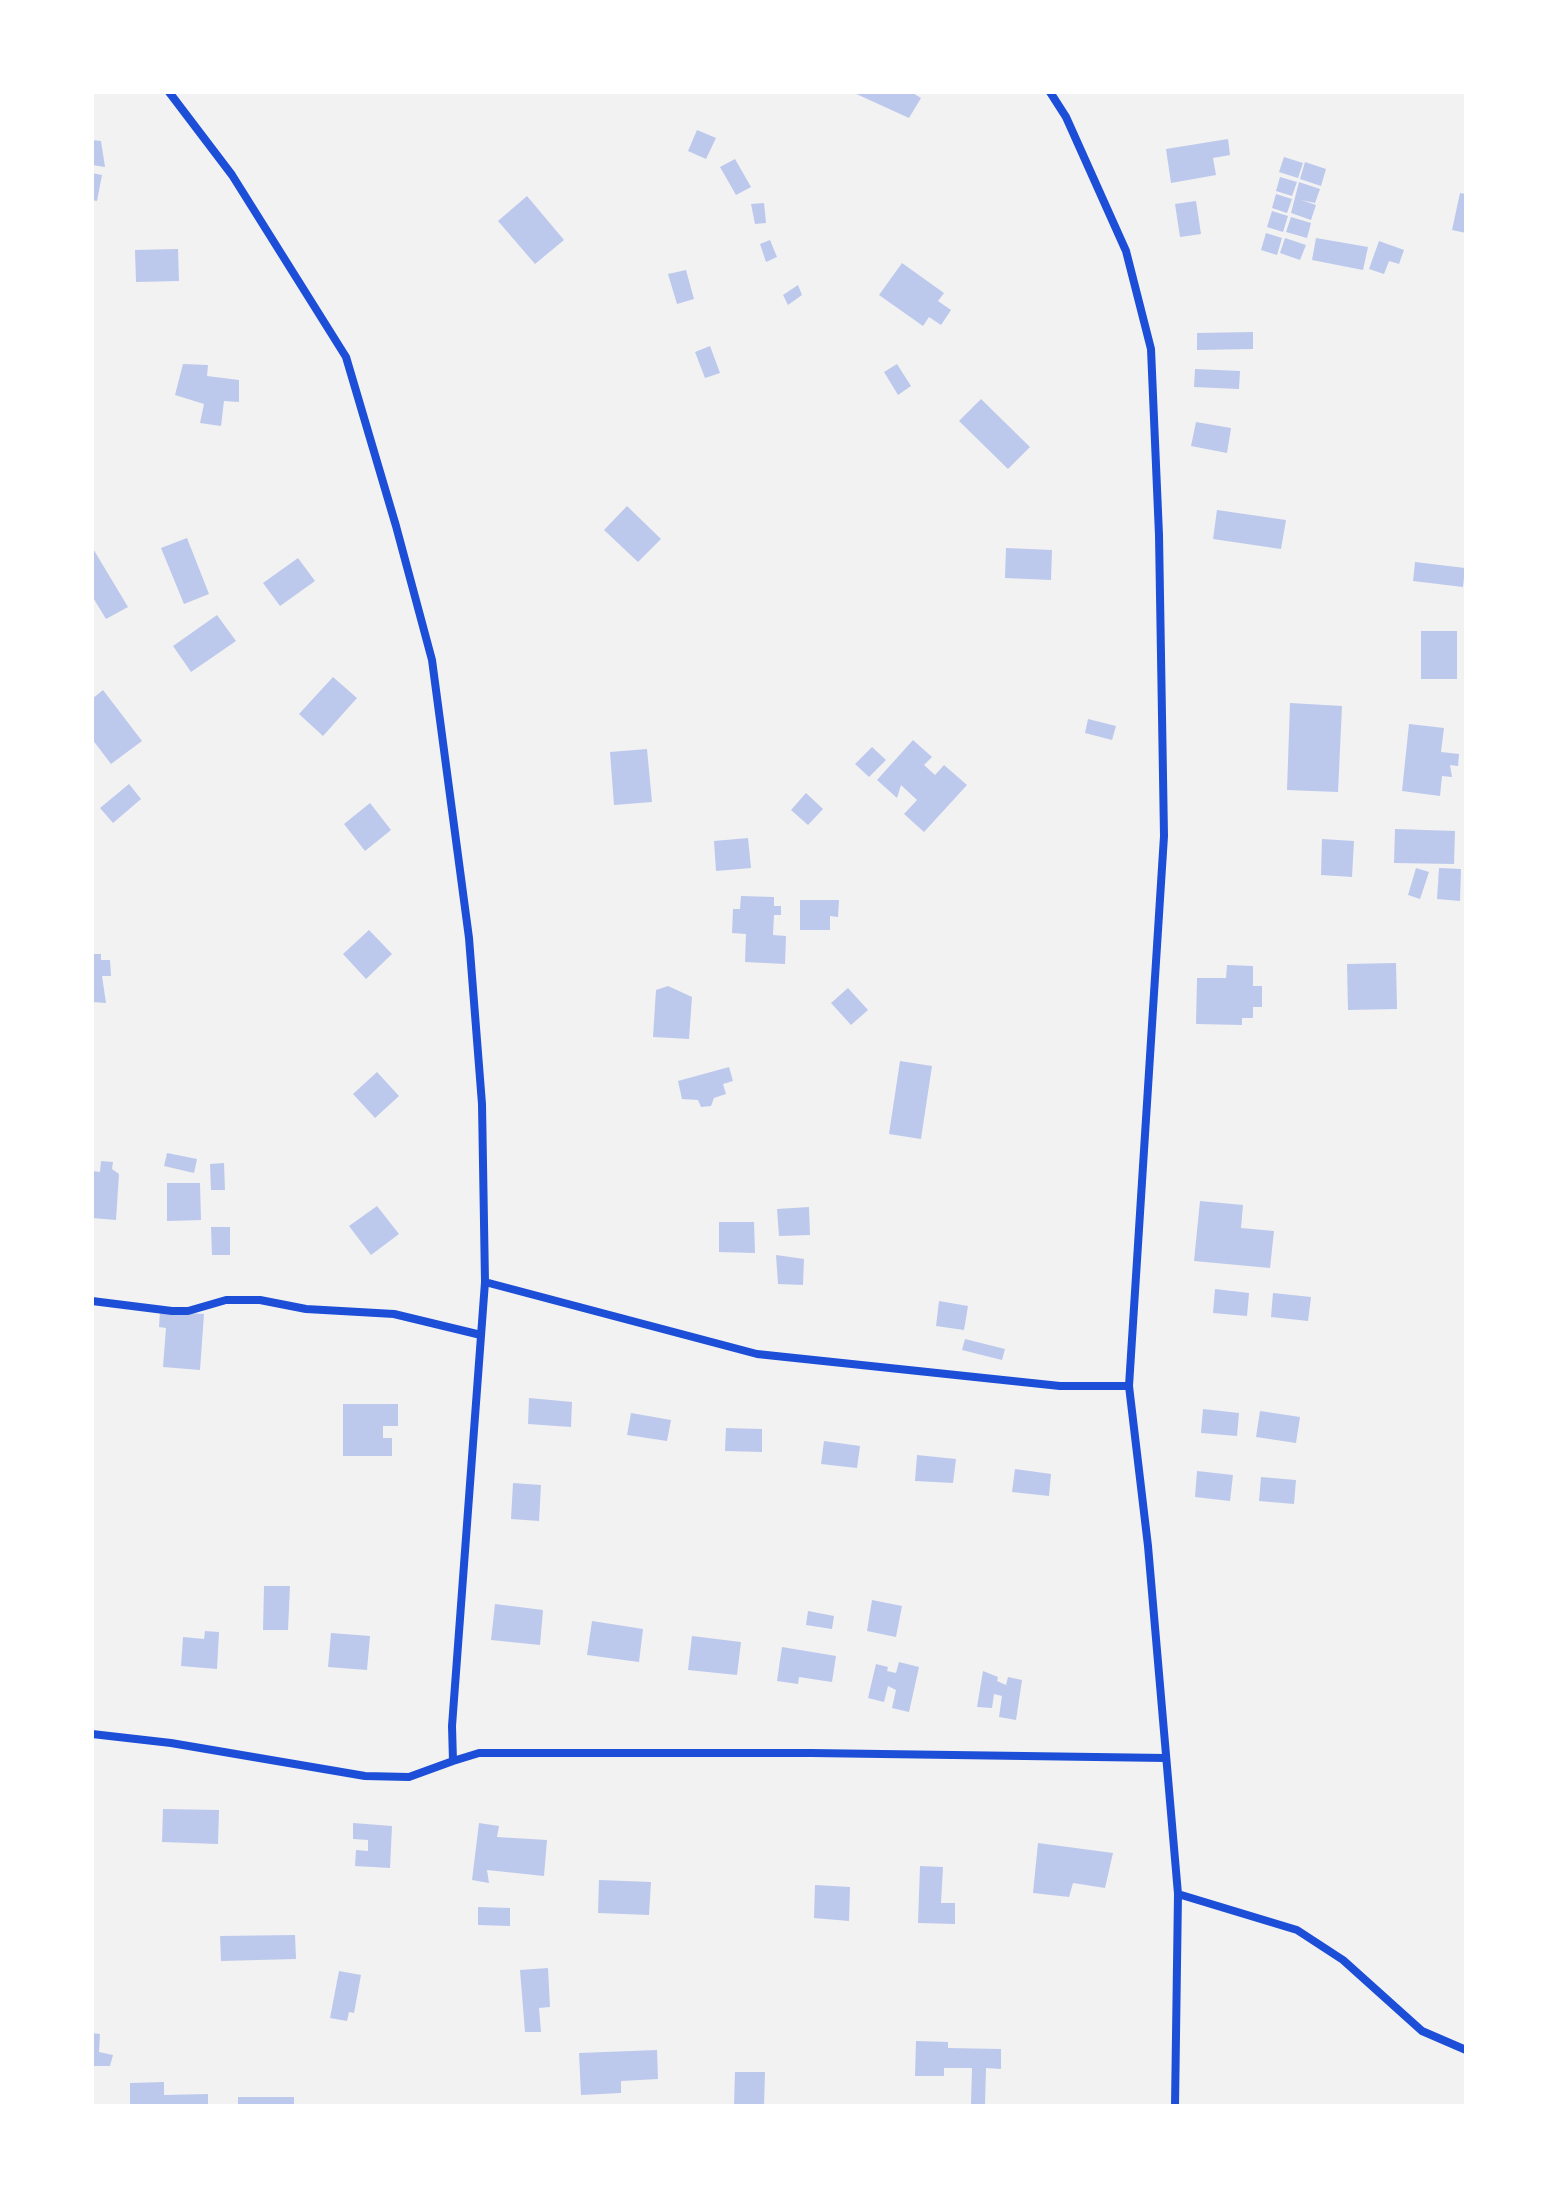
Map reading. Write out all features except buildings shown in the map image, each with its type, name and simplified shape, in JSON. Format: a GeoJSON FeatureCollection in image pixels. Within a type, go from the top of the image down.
{"type":"FeatureCollection","features":[{"type":"Feature","properties":{"kind":"street"},"geometry":{"type":"LineString","coordinates":[[169,92],[232,175],[346,357],[432,660],[469,938],[482,1104],[485,1282],[452,1726],[453,1761]]}},
{"type":"Feature","properties":{"kind":"street"},"geometry":{"type":"LineString","coordinates":[[1050,92],[1066,117],[1126,251],[1151,349],[1159,535],[1164,836],[1129,1386],[1148,1546],[1178,1894],[1175,2106]]}},
{"type":"Feature","properties":{"kind":"street"},"geometry":{"type":"LineString","coordinates":[[485,1282],[757,1354],[1060,1386],[1129,1386]]}},
{"type":"Feature","properties":{"kind":"street"},"geometry":{"type":"LineString","coordinates":[[92,1301],[188,1311],[226,1300],[260,1300],[306,1309],[394,1314],[481,1335]]}},
{"type":"Feature","properties":{"kind":"street"},"geometry":{"type":"LineString","coordinates":[[92,1734],[171,1743],[365,1776],[409,1777],[479,1753],[811,1753],[1166,1758]]}},
{"type":"Feature","properties":{"kind":"street"},"geometry":{"type":"LineString","coordinates":[[1178,1894],[1297,1930],[1343,1960],[1422,2031],[1466,2050]]}}]}
